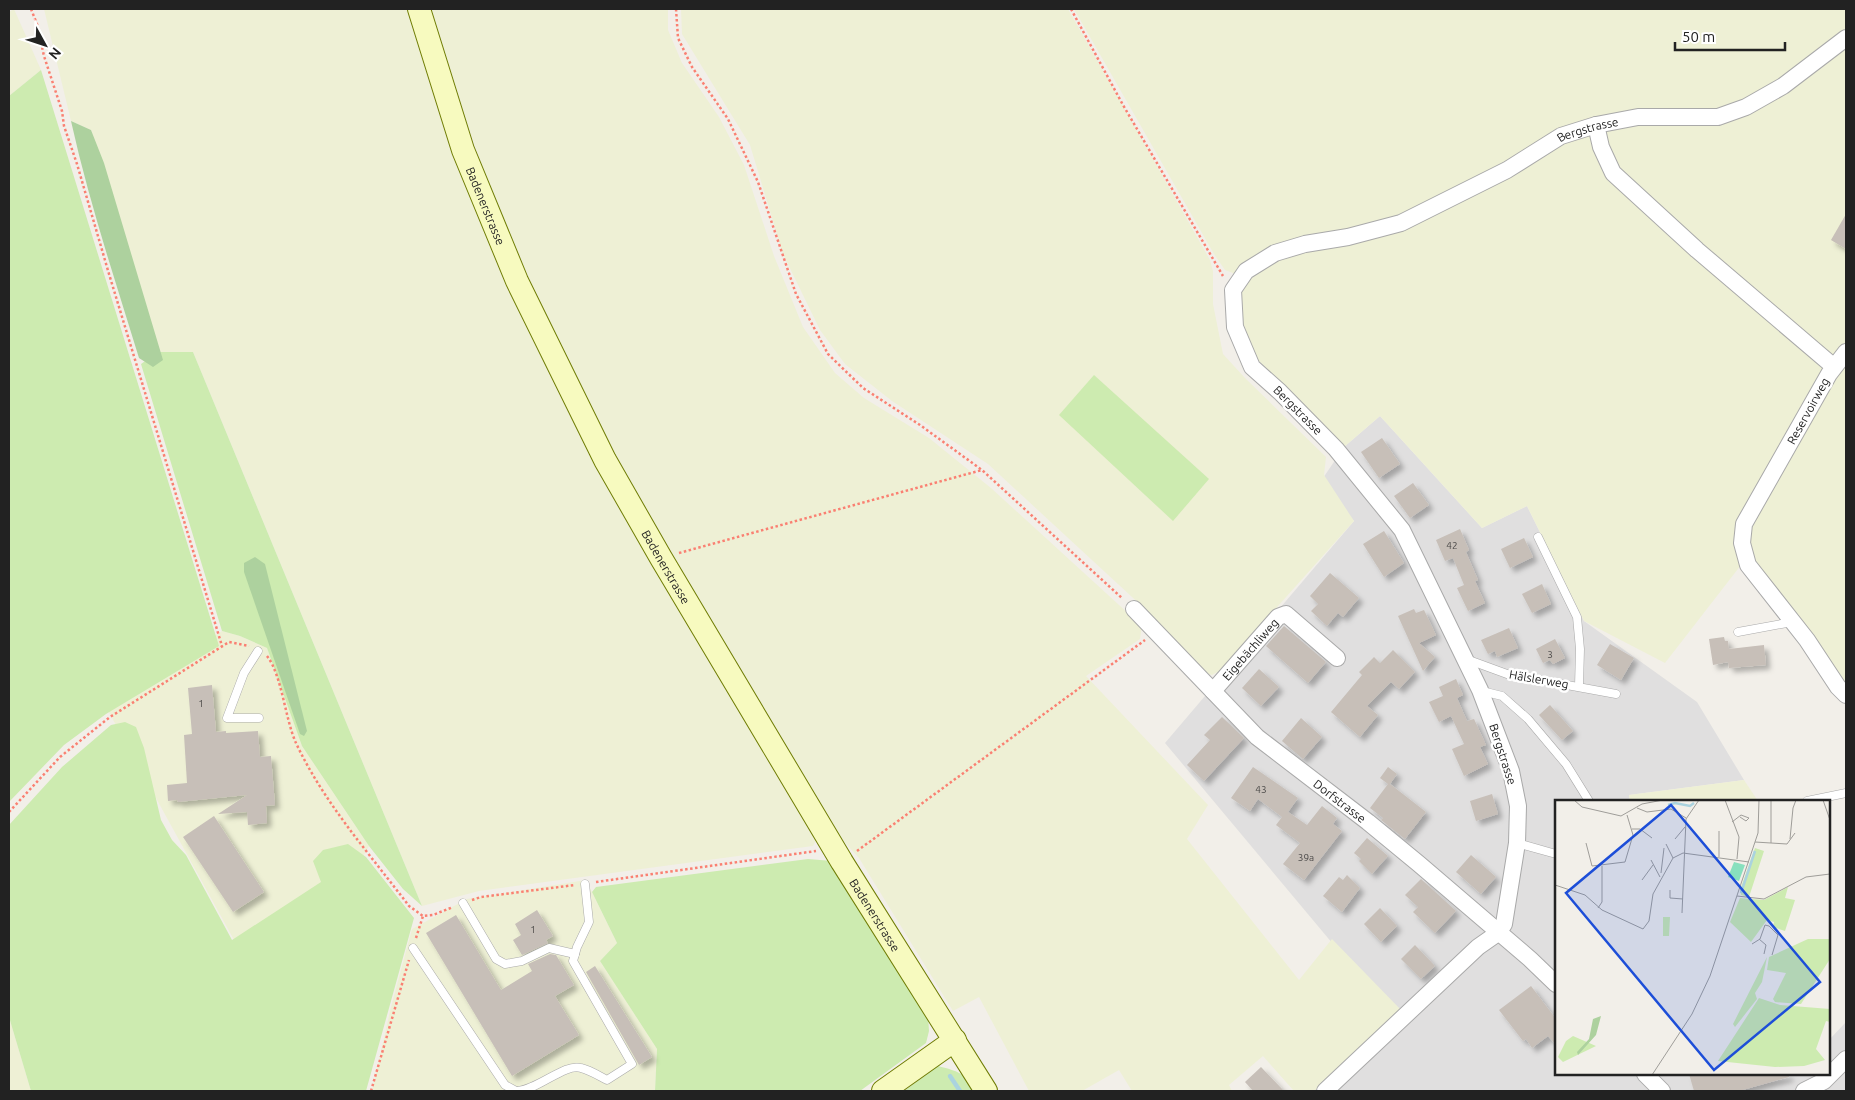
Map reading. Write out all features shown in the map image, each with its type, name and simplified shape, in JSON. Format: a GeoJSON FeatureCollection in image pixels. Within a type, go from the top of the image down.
{"type":"FeatureCollection","features":[{"type":"Feature","properties":{"kind":"street","name":"Badenerstrasse"},"geometry":{"type":"LineString","coordinates":[[419,9],[463,150],[516,281],[605,460],[661,558],[838,855],[986,1091]]}},
{"type":"Feature","properties":{"kind":"street","name":"Bergstrasse"},"geometry":{"type":"LineString","coordinates":[[1498,933],[1504,924],[1517,843],[1518,806],[1511,771],[1480,690],[1402,530],[1336,449],[1280,392],[1252,367],[1235,327],[1233,290],[1246,270],[1275,253],[1305,244],[1348,237],[1401,223],[1507,170],[1561,136],[1596,125],[1638,117],[1718,117],[1746,107],[1783,86],[1846,38]]}},
{"type":"Feature","properties":{"kind":"street","name":"Reservoirweg"},"geometry":{"type":"LineString","coordinates":[[1596,125],[1601,147],[1613,172],[1619,179],[1704,256],[1834,366],[1744,524],[1742,543],[1748,565],[1807,640],[1838,687],[1846,695]]}},
{"type":"Feature","properties":{"kind":"street"},"geometry":{"type":"LineString","coordinates":[[1834,366],[1846,352]]}},
{"type":"Feature","properties":{"kind":"street","name":"Dorfstrasse"},"geometry":{"type":"LineString","coordinates":[[1134,609],[1257,737],[1368,822],[1555,983]]}},
{"type":"Feature","properties":{"kind":"street","name":"Eigebächliweg"},"geometry":{"type":"LineString","coordinates":[[1213,691],[1278,617],[1286,614],[1337,658]]}},
{"type":"Feature","properties":{"kind":"street"},"geometry":{"type":"LineString","coordinates":[[1325,1091],[1478,947],[1498,933]]}},
{"type":"Feature","properties":{"kind":"street"},"geometry":{"type":"LineString","coordinates":[[883,1091],[955,1040]]}},
{"type":"Feature","properties":{"kind":"street"},"geometry":{"type":"LineString","coordinates":[[1804,1091],[1824,1081],[1846,1059]]}},
{"type":"Feature","properties":{"kind":"street"},"geometry":{"type":"LineString","coordinates":[[1647,1075],[1662,1091]]}},
{"type":"Feature","properties":{"kind":"lane"},"geometry":{"type":"LineString","coordinates":[[1538,537],[1577,617],[1580,649],[1579,686]]}},
{"type":"Feature","properties":{"kind":"lane"},"geometry":{"type":"LineString","coordinates":[[1738,632],[1792,622]]}},
{"type":"Feature","properties":{"kind":"lane"},"geometry":{"type":"LineString","coordinates":[[258,651],[244,674],[227,718],[259,718]]}},
{"type":"Feature","properties":{"kind":"lane","name":"Hälslerweg"},"geometry":{"type":"LineString","coordinates":[[1464,658],[1507,674],[1616,694]]}},
{"type":"Feature","properties":{"kind":"lane"},"geometry":{"type":"LineString","coordinates":[[1480,690],[1502,696],[1528,719],[1566,764],[1588,800]]}},
{"type":"Feature","properties":{"kind":"lane"},"geometry":{"type":"LineString","coordinates":[[1812,800],[1846,793]]}},
{"type":"Feature","properties":{"kind":"lane"},"geometry":{"type":"LineString","coordinates":[[1517,843],[1555,854]]}},
{"type":"Feature","properties":{"kind":"lane"},"geometry":{"type":"LineString","coordinates":[[412,948],[505,1085],[517,1091],[529,1090],[571,1067],[581,1068],[607,1080],[632,1064],[573,961],[590,922],[585,884]]}},
{"type":"Feature","properties":{"kind":"lane"},"geometry":{"type":"LineString","coordinates":[[463,903],[496,959],[504,964],[522,961],[549,948],[575,954]]}},
{"type":"Feature","properties":{"kind":"path"},"geometry":{"type":"LineString","coordinates":[[31,9],[62,111],[64,126],[222,646]]}},
{"type":"Feature","properties":{"kind":"path"},"geometry":{"type":"LineString","coordinates":[[676,9],[678,38],[692,67],[728,119],[758,182],[796,294],[828,354],[863,388],[920,425],[982,470],[1134,609]]}},
{"type":"Feature","properties":{"kind":"path"},"geometry":{"type":"LineString","coordinates":[[1070,9],[1190,221],[1233,290]]}},
{"type":"Feature","properties":{"kind":"path"},"geometry":{"type":"LineString","coordinates":[[661,558],[982,470]]}},
{"type":"Feature","properties":{"kind":"path"},"geometry":{"type":"LineString","coordinates":[[9,812],[60,757],[110,717],[229,642],[247,645],[268,657],[274,669],[295,742],[336,813],[409,906],[423,916],[433,915],[481,897],[838,855],[1156,632]]}},
{"type":"Feature","properties":{"kind":"path"},"geometry":{"type":"LineString","coordinates":[[371,1091],[395,1003],[423,916]]}},
{"type":"Feature","properties":{"kind":"shaded area"},"geometry":{"type":"Polygon","coordinates":[[[1380,416],[1482,528],[1527,506],[1584,621],[1697,702],[1744,780],[1629,795],[1630,800],[1555,800],[1555,1075],[1830,1075],[1830,1039],[1846,1022],[1846,1091],[1304,1091],[1389,1011],[1165,743],[1354,521],[1321,481],[1344,447],[1380,416]]]}},
{"type":"Feature","properties":{"kind":"green space"},"geometry":{"type":"Polygon","coordinates":[[[14,9],[41,70],[9,96],[9,12],[14,9]]]}},
{"type":"Feature","properties":{"kind":"green space"},"geometry":{"type":"Polygon","coordinates":[[[44,9],[407,9],[431,82],[476,205],[817,838],[813,846],[479,891],[422,906],[193,352],[158,352],[91,130],[71,121],[44,9]]]}},
{"type":"Feature","properties":{"kind":"green space"},"geometry":{"type":"Polygon","coordinates":[[[426,9],[668,9],[668,30],[682,63],[719,117],[744,165],[774,256],[803,327],[835,373],[864,398],[929,438],[991,488],[1142,626],[1140,639],[1086,676],[1208,805],[1187,839],[1299,980],[1332,939],[1402,1011],[1314,1091],[1294,1091],[1263,1056],[1229,1085],[1232,1091],[1132,1091],[1119,1070],[1082,1091],[1029,1091],[979,997],[953,1011],[859,858],[837,834],[755,700],[596,424],[555,339],[490,188],[426,9]]]}},
{"type":"Feature","properties":{"kind":"green space"},"geometry":{"type":"Polygon","coordinates":[[[681,9],[1068,9],[1210,260],[1213,271],[1213,304],[1223,354],[1326,457],[1324,475],[1354,521],[1221,670],[1212,675],[1205,673],[1145,609],[988,464],[892,401],[845,364],[820,330],[783,254],[750,145],[682,34],[681,9]]]}},
{"type":"Feature","properties":{"kind":"green space"},"geometry":{"type":"Polygon","coordinates":[[[1074,9],[1846,9],[1846,686],[1741,565],[1665,663],[1584,621],[1527,506],[1482,528],[1380,416],[1344,447],[1251,353],[1238,324],[1233,273],[1225,270],[1214,254],[1074,9]]]}},
{"type":"Feature","properties":{"kind":"green space"},"geometry":{"type":"Polygon","coordinates":[[[41,70],[219,646],[106,714],[64,745],[9,802],[9,96],[41,70]]]}},
{"type":"Feature","properties":{"kind":"green space"},"geometry":{"type":"Polygon","coordinates":[[[71,121],[91,130],[104,163],[163,360],[153,367],[139,358],[94,211],[71,121]]]}},
{"type":"Feature","properties":{"kind":"green space"},"geometry":{"type":"Polygon","coordinates":[[[158,352],[193,352],[422,906],[403,889],[369,846],[302,746],[267,648],[240,636],[222,631],[141,364],[158,352]]]}},
{"type":"Feature","properties":{"kind":"green space"},"geometry":{"type":"Polygon","coordinates":[[[1094,375],[1209,479],[1173,521],[1059,415],[1094,375]]]}},
{"type":"Feature","properties":{"kind":"green space"},"geometry":{"type":"Polygon","coordinates":[[[255,557],[265,564],[307,731],[304,736],[300,734],[244,572],[244,563],[255,557]]]}},
{"type":"Feature","properties":{"kind":"green space"},"geometry":{"type":"Polygon","coordinates":[[[222,631],[240,636],[267,648],[302,746],[369,846],[348,882],[234,940],[106,707],[222,631]]]}},
{"type":"Feature","properties":{"kind":"green space"},"geometry":{"type":"Polygon","coordinates":[[[125,722],[136,727],[144,748],[161,820],[172,840],[186,855],[232,940],[321,882],[313,861],[323,850],[348,844],[366,857],[414,918],[366,1091],[31,1091],[9,1017],[9,825],[62,767],[111,725],[125,722]]]}},
{"type":"Feature","properties":{"kind":"green space"},"geometry":{"type":"Polygon","coordinates":[[[1744,780],[1757,800],[1630,800],[1629,795],[1744,780]]]}},
{"type":"Feature","properties":{"kind":"green space"},"geometry":{"type":"Polygon","coordinates":[[[808,859],[832,861],[928,1016],[929,1031],[926,1043],[860,1091],[655,1091],[657,1049],[600,961],[617,943],[592,892],[596,887],[808,859]]]}},
{"type":"Feature","properties":{"kind":"green space"},"geometry":{"type":"Polygon","coordinates":[[[586,880],[617,943],[600,961],[657,1049],[655,1091],[372,1091],[391,1007],[412,929],[467,899],[586,880]]]}},
{"type":"Feature","properties":{"kind":"green space"},"geometry":{"type":"Polygon","coordinates":[[[9,1017],[31,1091],[9,1091],[9,1017]]]}},
{"type":"Feature","properties":{"kind":"green space"},"geometry":{"type":"Polygon","coordinates":[[[938,1066],[951,1069],[965,1076],[977,1091],[904,1091],[938,1066]]]}},
{"type":"Feature","properties":{"kind":"building"},"geometry":{"type":"Polygon","coordinates":[[[1846,214],[1846,249],[1831,240],[1846,214]]]}},
{"type":"Feature","properties":{"kind":"building"},"geometry":{"type":"Polygon","coordinates":[[[1382,438],[1400,464],[1379,478],[1361,452],[1382,438]]]}},
{"type":"Feature","properties":{"kind":"building"},"geometry":{"type":"Polygon","coordinates":[[[1413,483],[1429,505],[1410,518],[1394,496],[1413,483]]]}},
{"type":"Feature","properties":{"kind":"building"},"geometry":{"type":"Polygon","coordinates":[[[1460,529],[1469,550],[1466,552],[1478,580],[1475,581],[1485,603],[1468,611],[1457,588],[1464,585],[1453,558],[1445,561],[1436,540],[1460,529]]]}},
{"type":"Feature","properties":{"kind":"building"},"geometry":{"type":"Polygon","coordinates":[[[1384,531],[1404,563],[1384,577],[1363,544],[1384,531]]]}},
{"type":"Feature","properties":{"kind":"building"},"geometry":{"type":"Polygon","coordinates":[[[1524,538],[1533,557],[1510,568],[1501,549],[1524,538]]]}},
{"type":"Feature","properties":{"kind":"building"},"geometry":{"type":"Polygon","coordinates":[[[1330,573],[1359,598],[1343,617],[1338,613],[1327,626],[1311,611],[1318,604],[1310,596],[1330,573]]]}},
{"type":"Feature","properties":{"kind":"building"},"geometry":{"type":"Polygon","coordinates":[[[1542,584],[1551,604],[1532,613],[1522,594],[1542,584]]]}},
{"type":"Feature","properties":{"kind":"building"},"geometry":{"type":"Polygon","coordinates":[[[1414,609],[1416,613],[1424,610],[1436,635],[1419,643],[1435,657],[1423,671],[1398,616],[1414,609]]]}},
{"type":"Feature","properties":{"kind":"building"},"geometry":{"type":"Polygon","coordinates":[[[1284,626],[1326,662],[1308,683],[1266,646],[1284,626]]]}},
{"type":"Feature","properties":{"kind":"building"},"geometry":{"type":"Polygon","coordinates":[[[1509,628],[1518,648],[1497,657],[1495,651],[1488,654],[1481,640],[1509,628]]]}},
{"type":"Feature","properties":{"kind":"building"},"geometry":{"type":"Polygon","coordinates":[[[1724,637],[1725,641],[1728,641],[1729,649],[1764,645],[1766,665],[1729,668],[1728,662],[1713,665],[1709,639],[1724,637]]]}},
{"type":"Feature","properties":{"kind":"building"},"geometry":{"type":"Polygon","coordinates":[[[1555,639],[1565,658],[1553,664],[1550,660],[1543,663],[1536,649],[1555,639]]]}},
{"type":"Feature","properties":{"kind":"building"},"geometry":{"type":"Polygon","coordinates":[[[1610,644],[1634,658],[1621,680],[1597,665],[1610,644]]]}},
{"type":"Feature","properties":{"kind":"building"},"geometry":{"type":"Polygon","coordinates":[[[1393,650],[1415,672],[1399,689],[1391,682],[1367,706],[1378,715],[1360,737],[1331,712],[1362,675],[1359,672],[1374,657],[1380,663],[1393,650]]]}},
{"type":"Feature","properties":{"kind":"building"},"geometry":{"type":"Polygon","coordinates":[[[1259,669],[1279,687],[1261,706],[1242,688],[1259,669]]]}},
{"type":"Feature","properties":{"kind":"building"},"geometry":{"type":"Polygon","coordinates":[[[1456,679],[1463,695],[1457,698],[1467,721],[1474,719],[1486,745],[1480,747],[1488,764],[1464,776],[1452,749],[1464,744],[1451,716],[1439,722],[1429,702],[1443,696],[1439,687],[1456,679]]]}},
{"type":"Feature","properties":{"kind":"building"},"geometry":{"type":"Polygon","coordinates":[[[212,685],[216,732],[258,731],[260,757],[271,756],[275,805],[266,806],[267,823],[248,825],[247,812],[218,814],[247,795],[178,802],[177,800],[168,801],[167,785],[187,783],[184,735],[192,734],[188,688],[212,685]]]}},
{"type":"Feature","properties":{"kind":"building"},"geometry":{"type":"Polygon","coordinates":[[[1550,705],[1573,731],[1562,740],[1539,715],[1550,705]]]}},
{"type":"Feature","properties":{"kind":"building"},"geometry":{"type":"Polygon","coordinates":[[[1222,717],[1244,738],[1204,781],[1187,765],[1210,740],[1204,735],[1222,717]]]}},
{"type":"Feature","properties":{"kind":"building"},"geometry":{"type":"Polygon","coordinates":[[[1301,718],[1322,737],[1303,759],[1282,741],[1301,718]]]}},
{"type":"Feature","properties":{"kind":"building"},"geometry":{"type":"Polygon","coordinates":[[[1253,767],[1298,798],[1288,812],[1307,825],[1322,806],[1337,818],[1333,824],[1342,831],[1304,880],[1283,864],[1300,843],[1276,825],[1282,817],[1258,799],[1250,811],[1231,798],[1253,767]]]}},
{"type":"Feature","properties":{"kind":"building"},"geometry":{"type":"Polygon","coordinates":[[[1388,767],[1397,774],[1390,784],[1426,812],[1405,839],[1381,820],[1383,818],[1370,808],[1388,784],[1380,778],[1388,767]]]}},
{"type":"Feature","properties":{"kind":"building"},"geometry":{"type":"Polygon","coordinates":[[[1492,794],[1498,814],[1476,821],[1470,801],[1492,794]]]}},
{"type":"Feature","properties":{"kind":"building"},"geometry":{"type":"Polygon","coordinates":[[[214,816],[264,892],[233,912],[183,837],[214,816]]]}},
{"type":"Feature","properties":{"kind":"building"},"geometry":{"type":"Polygon","coordinates":[[[1367,838],[1388,856],[1372,874],[1354,853],[1367,838]]]}},
{"type":"Feature","properties":{"kind":"building"},"geometry":{"type":"Polygon","coordinates":[[[1471,855],[1496,877],[1481,894],[1456,872],[1471,855]]]}},
{"type":"Feature","properties":{"kind":"building"},"geometry":{"type":"Polygon","coordinates":[[[1347,875],[1360,888],[1342,912],[1323,896],[1339,877],[1343,880],[1347,875]]]}},
{"type":"Feature","properties":{"kind":"building"},"geometry":{"type":"Polygon","coordinates":[[[1421,879],[1456,911],[1435,933],[1413,912],[1418,907],[1405,895],[1421,879]]]}},
{"type":"Feature","properties":{"kind":"building"},"geometry":{"type":"Polygon","coordinates":[[[1380,908],[1397,926],[1381,942],[1364,924],[1380,908]]]}},
{"type":"Feature","properties":{"kind":"building"},"geometry":{"type":"Polygon","coordinates":[[[537,910],[553,936],[546,940],[548,943],[522,955],[513,940],[521,935],[515,924],[537,910]]]}},
{"type":"Feature","properties":{"kind":"building"},"geometry":{"type":"Polygon","coordinates":[[[456,915],[501,990],[532,971],[528,964],[550,954],[556,955],[574,985],[555,996],[579,1035],[512,1076],[426,933],[456,915]]]}},
{"type":"Feature","properties":{"kind":"building"},"geometry":{"type":"Polygon","coordinates":[[[1415,945],[1435,966],[1421,979],[1401,959],[1415,945]]]}},
{"type":"Feature","properties":{"kind":"building"},"geometry":{"type":"Polygon","coordinates":[[[595,966],[652,1057],[639,1065],[586,972],[595,966]]]}},
{"type":"Feature","properties":{"kind":"building"},"geometry":{"type":"Polygon","coordinates":[[[1531,986],[1555,1018],[1555,1044],[1548,1036],[1532,1048],[1526,1039],[1523,1041],[1499,1010],[1531,986]]]}},
{"type":"Feature","properties":{"kind":"building"},"geometry":{"type":"Polygon","coordinates":[[[1261,1067],[1284,1091],[1253,1091],[1245,1082],[1261,1067]]]}},
{"type":"Feature","properties":{"kind":"building"},"geometry":{"type":"Polygon","coordinates":[[[1689,1075],[1789,1075],[1789,1077],[1739,1091],[1694,1091],[1689,1075]]]}},
{"type":"Feature","properties":{"kind":"waterway"},"geometry":{"type":"LineString","coordinates":[[950,1076],[960,1091]]}}]}
